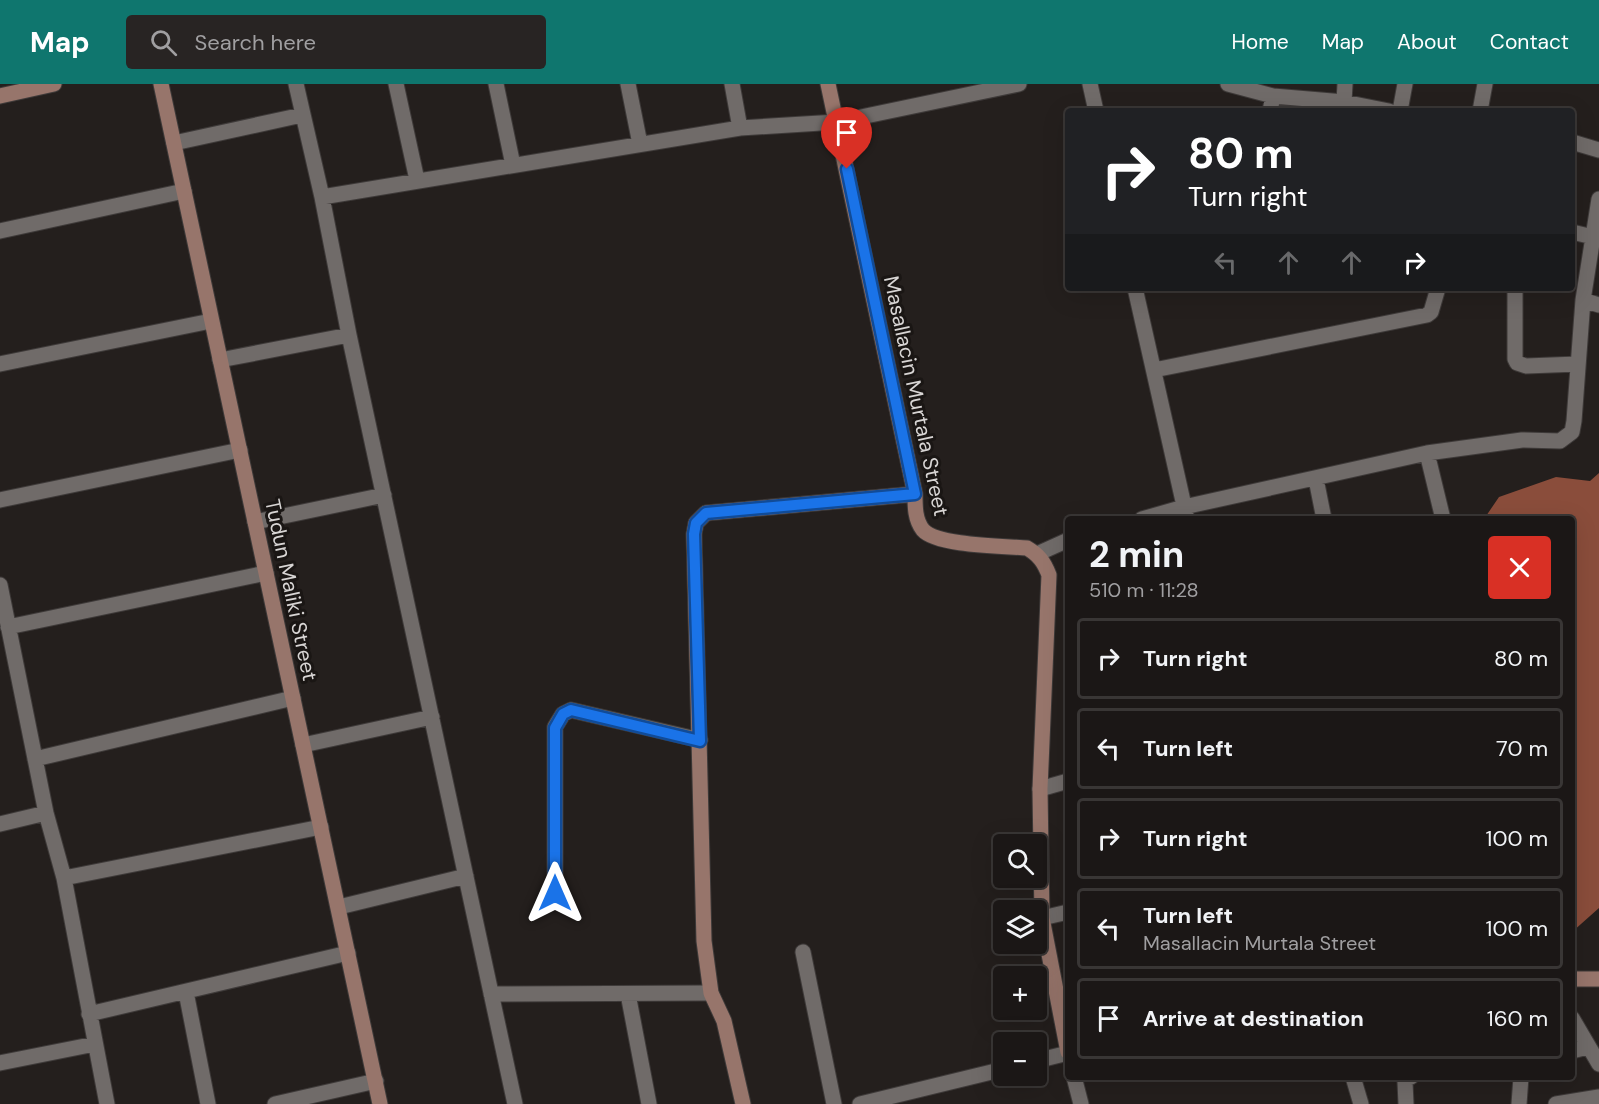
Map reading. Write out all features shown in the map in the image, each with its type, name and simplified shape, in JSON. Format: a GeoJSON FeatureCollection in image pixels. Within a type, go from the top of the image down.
{"type":"FeatureCollection","features":[{"type":"Feature","properties":{"kind":"street"},"geometry":{"type":"LineString","coordinates":[[0,96],[30,87],[54,84]]}},
{"type":"Feature","properties":{"kind":"street","name":"Tudun Maliki Street"},"geometry":{"type":"LineString","coordinates":[[161,84],[380,1104]]}},
{"type":"Feature","properties":{"kind":"street"},"geometry":{"type":"LineString","coordinates":[[296,84],[322,197],[514,1104]]}},
{"type":"Feature","properties":{"kind":"street"},"geometry":{"type":"LineString","coordinates":[[396,84],[417,180]]}},
{"type":"Feature","properties":{"kind":"street"},"geometry":{"type":"LineString","coordinates":[[496,84],[513,165]]}},
{"type":"Feature","properties":{"kind":"street"},"geometry":{"type":"LineString","coordinates":[[628,84],[640,144]]}},
{"type":"Feature","properties":{"kind":"street"},"geometry":{"type":"LineString","coordinates":[[732,84],[740,128]]}},
{"type":"Feature","properties":{"kind":"street","name":"Masallacin Murtala Street"},"geometry":{"type":"LineString","coordinates":[[828,84],[915,494],[918,520],[924,531],[934,538],[1027,548],[1037,554]]}},
{"type":"Feature","properties":{"kind":"street"},"geometry":{"type":"LineString","coordinates":[[322,197],[740,128],[837,122],[1020,84]]}},
{"type":"Feature","properties":{"kind":"street"},"geometry":{"type":"LineString","coordinates":[[1090,84],[1095,108]]}},
{"type":"Feature","properties":{"kind":"street"},"geometry":{"type":"LineString","coordinates":[[1227,84],[1271,104],[1344,102],[1374,108]]}},
{"type":"Feature","properties":{"kind":"street"},"geometry":{"type":"LineString","coordinates":[[1344,102],[1345,84]]}},
{"type":"Feature","properties":{"kind":"street"},"geometry":{"type":"LineString","coordinates":[[1401,108],[1405,84]]}},
{"type":"Feature","properties":{"kind":"street"},"geometry":{"type":"LineString","coordinates":[[1481,108],[1485,84]]}},
{"type":"Feature","properties":{"kind":"street"},"geometry":{"type":"LineString","coordinates":[[174,143],[302,115]]}},
{"type":"Feature","properties":{"kind":"street"},"geometry":{"type":"LineString","coordinates":[[1575,143],[1599,150]]}},
{"type":"Feature","properties":{"kind":"street"},"geometry":{"type":"LineString","coordinates":[[0,231],[184,191]]}},
{"type":"Feature","properties":{"kind":"street"},"geometry":{"type":"LineString","coordinates":[[1164,516],[1186,513],[1426,453],[1521,440],[1560,441],[1566,438],[1572,432],[1574,421],[1583,300],[1598,206]]}},
{"type":"Feature","properties":{"kind":"street"},"geometry":{"type":"LineString","coordinates":[[1575,232],[1593,237]]}},
{"type":"Feature","properties":{"kind":"street"},"geometry":{"type":"LineString","coordinates":[[1136,291],[1186,513]]}},
{"type":"Feature","properties":{"kind":"street"},"geometry":{"type":"LineString","coordinates":[[1154,370],[1427,315],[1431,312],[1437,291]]}},
{"type":"Feature","properties":{"kind":"street"},"geometry":{"type":"LineString","coordinates":[[1515,291],[1515,359],[1517,363],[1526,366],[1578,364]]}},
{"type":"Feature","properties":{"kind":"street"},"geometry":{"type":"LineString","coordinates":[[1583,300],[1599,305]]}},
{"type":"Feature","properties":{"kind":"street"},"geometry":{"type":"LineString","coordinates":[[0,364],[211,321]]}},
{"type":"Feature","properties":{"kind":"street"},"geometry":{"type":"LineString","coordinates":[[220,360],[350,335]]}},
{"type":"Feature","properties":{"kind":"street"},"geometry":{"type":"LineString","coordinates":[[0,500],[240,450]]}},
{"type":"Feature","properties":{"kind":"street"},"geometry":{"type":"LineString","coordinates":[[1426,453],[1442,516]]}},
{"type":"Feature","properties":{"kind":"street"},"geometry":{"type":"LineString","coordinates":[[1316,479],[1323,516]]}},
{"type":"Feature","properties":{"kind":"street"},"geometry":{"type":"LineString","coordinates":[[743,1104],[724,1021],[711,993],[704,941],[694,534],[696,523],[706,513],[915,494]]}},
{"type":"Feature","properties":{"kind":"street"},"geometry":{"type":"LineString","coordinates":[[255,522],[384,495]]}},
{"type":"Feature","properties":{"kind":"street"},"geometry":{"type":"LineString","coordinates":[[1042,900],[1040,789],[1049,575],[1044,562],[1037,554],[1065,541]]}},
{"type":"Feature","properties":{"kind":"street"},"geometry":{"type":"LineString","coordinates":[[8,627],[266,573]]}},
{"type":"Feature","properties":{"kind":"street"},"geometry":{"type":"LineString","coordinates":[[0,585],[8,627],[8,659],[64,878],[107,1104]]}},
{"type":"Feature","properties":{"kind":"street"},"geometry":{"type":"LineString","coordinates":[[35,759],[293,698]]}},
{"type":"Feature","properties":{"kind":"street"},"geometry":{"type":"LineString","coordinates":[[555,893],[555,728],[563,714],[571,710],[700,741]]}},
{"type":"Feature","properties":{"kind":"street"},"geometry":{"type":"LineString","coordinates":[[303,745],[432,717]]}},
{"type":"Feature","properties":{"kind":"street"},"geometry":{"type":"LineString","coordinates":[[1040,789],[1065,783]]}},
{"type":"Feature","properties":{"kind":"street"},"geometry":{"type":"LineString","coordinates":[[0,824],[46,813]]}},
{"type":"Feature","properties":{"kind":"street"},"geometry":{"type":"LineString","coordinates":[[64,878],[321,827]]}},
{"type":"Feature","properties":{"kind":"street"},"geometry":{"type":"LineString","coordinates":[[339,907],[466,876]]}},
{"type":"Feature","properties":{"kind":"street"},"geometry":{"type":"LineString","coordinates":[[1047,917],[1065,913]]}},
{"type":"Feature","properties":{"kind":"street"},"geometry":{"type":"LineString","coordinates":[[1047,944],[1065,1037]]}},
{"type":"Feature","properties":{"kind":"street"},"geometry":{"type":"LineString","coordinates":[[89,1014],[186,993],[348,952]]}},
{"type":"Feature","properties":{"kind":"street"},"geometry":{"type":"LineString","coordinates":[[803,952],[834,1104]]}},
{"type":"Feature","properties":{"kind":"street"},"geometry":{"type":"LineString","coordinates":[[1575,979],[1599,978]]}},
{"type":"Feature","properties":{"kind":"street"},"geometry":{"type":"LineString","coordinates":[[186,993],[208,1104]]}},
{"type":"Feature","properties":{"kind":"street"},"geometry":{"type":"LineString","coordinates":[[491,993],[711,993]]}},
{"type":"Feature","properties":{"kind":"street"},"geometry":{"type":"LineString","coordinates":[[628,994],[649,1104]]}},
{"type":"Feature","properties":{"kind":"street"},"geometry":{"type":"LineString","coordinates":[[1575,1023],[1599,1064]]}},
{"type":"Feature","properties":{"kind":"street"},"geometry":{"type":"LineString","coordinates":[[0,1063],[95,1044]]}},
{"type":"Feature","properties":{"kind":"street"},"geometry":{"type":"LineString","coordinates":[[1575,1051],[1588,1047]]}},
{"type":"Feature","properties":{"kind":"street"},"geometry":{"type":"LineString","coordinates":[[1047,1058],[1065,1054]]}},
{"type":"Feature","properties":{"kind":"street"},"geometry":{"type":"LineString","coordinates":[[860,1104],[993,1072]]}},
{"type":"Feature","properties":{"kind":"street"},"geometry":{"type":"LineString","coordinates":[[1075,1080],[1081,1104]]}},
{"type":"Feature","properties":{"kind":"street"},"geometry":{"type":"LineString","coordinates":[[1354,1080],[1361,1104]]}},
{"type":"Feature","properties":{"kind":"street"},"geometry":{"type":"LineString","coordinates":[[1401,1103],[1406,1080]]}},
{"type":"Feature","properties":{"kind":"street"},"geometry":{"type":"LineString","coordinates":[[1519,1104],[1521,1080]]}},
{"type":"Feature","properties":{"kind":"street"},"geometry":{"type":"LineString","coordinates":[[275,1104],[376,1081]]}},
{"type":"Feature","properties":{"kind":"street"},"geometry":{"type":"LineString","coordinates":[[1557,1104],[1599,1097]]}},
{"type":"Feature","properties":{"kind":"shaded area"},"geometry":{"type":"Polygon","coordinates":[[[1599,473],[1599,908],[1575,929],[1575,516],[1486,516],[1499,497],[1556,477],[1590,481],[1599,473]]]}},
{"type":"Feature","properties":{"kind":"route"},"geometry":{"type":"LineString","coordinates":[[555,893],[555,728],[563,714],[571,710],[700,741],[694,534],[696,523],[706,513],[915,494],[847,169]]}}]}
